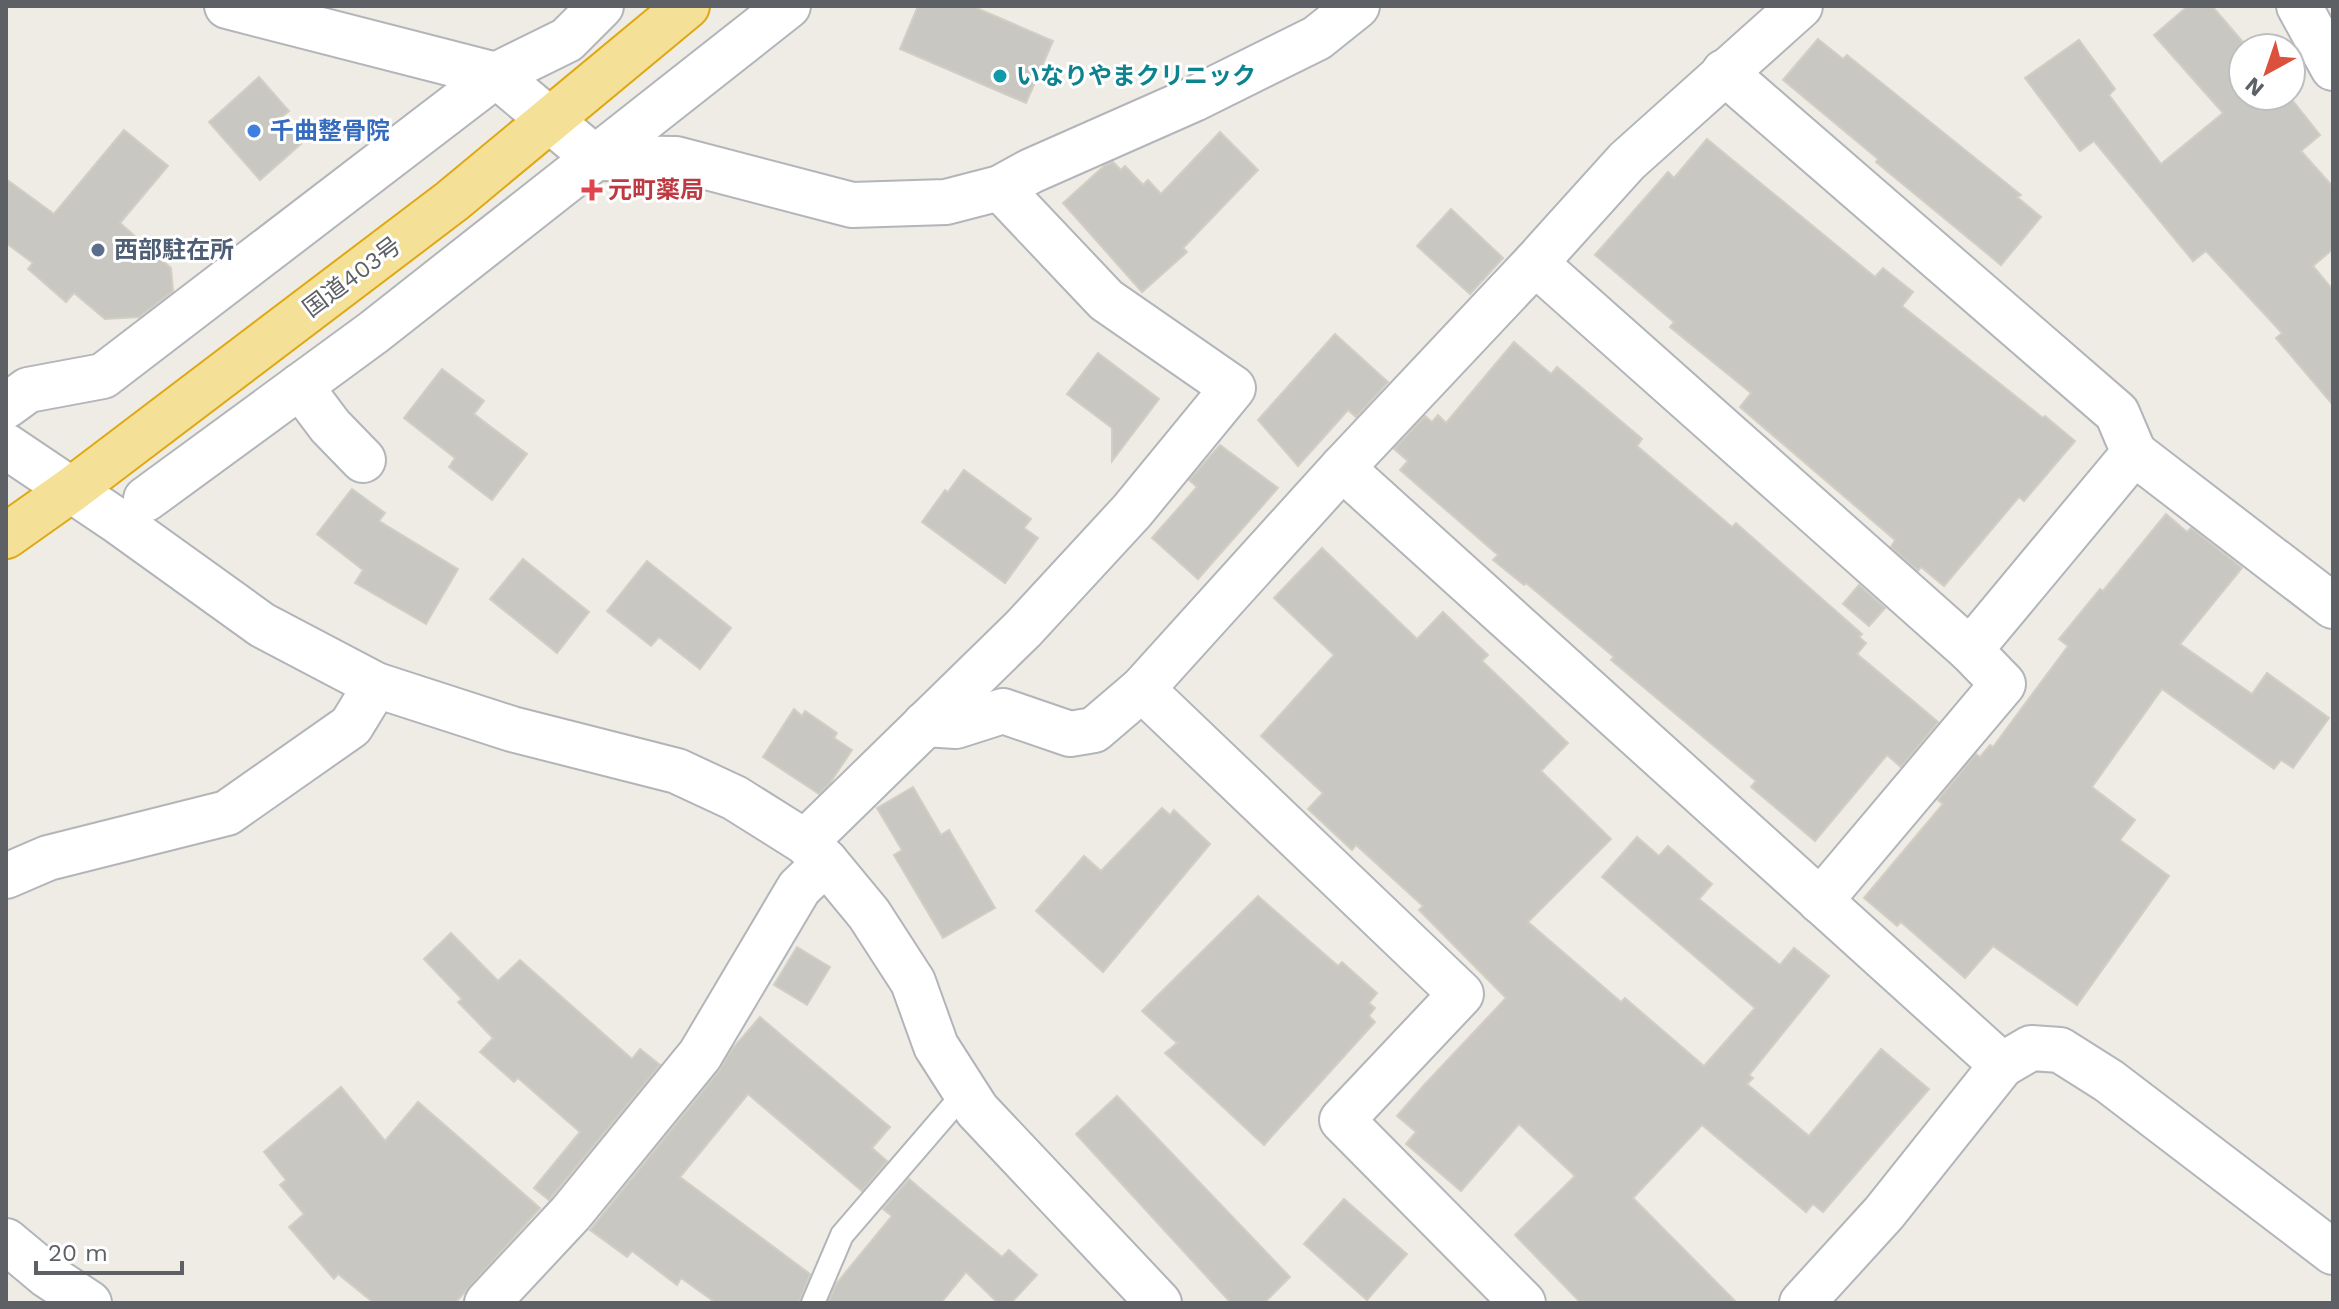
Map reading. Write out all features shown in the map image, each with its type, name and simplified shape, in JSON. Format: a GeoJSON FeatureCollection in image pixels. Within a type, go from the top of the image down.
{"type":"FeatureCollection","features":[{"type":"Feature","properties":{"kind":"highway","name":"国道403号"},"geometry":{"type":"LineString","coordinates":[[6,536],[452,201],[687,6]]}},
{"type":"Feature","properties":{"kind":"street"},"geometry":{"type":"LineString","coordinates":[[227,6],[278,12],[496,75],[595,158],[676,159],[852,205],[946,202],[1000,188],[1031,171],[1194,99],[1317,38],[1357,6]]}},
{"type":"Feature","properties":{"kind":"street"},"geometry":{"type":"LineString","coordinates":[[6,406],[28,390],[103,376],[496,75],[567,40],[601,6]]}},
{"type":"Feature","properties":{"kind":"street"},"geometry":{"type":"LineString","coordinates":[[146,499],[374,332],[788,6]]}},
{"type":"Feature","properties":{"kind":"street"},"geometry":{"type":"LineString","coordinates":[[925,724],[956,726],[1003,711],[1070,734],[1094,730],[1142,689],[1627,161],[1800,6]]}},
{"type":"Feature","properties":{"kind":"street"},"geometry":{"type":"LineString","coordinates":[[2299,6],[2333,68]]}},
{"type":"Feature","properties":{"kind":"street"},"geometry":{"type":"LineString","coordinates":[[1724,72],[2117,413],[2134,453],[2333,606]]}},
{"type":"Feature","properties":{"kind":"street"},"geometry":{"type":"LineString","coordinates":[[487,1303],[571,1213],[700,1055],[799,888],[816,852],[925,724],[1023,629],[1122,521],[1233,388],[1106,300],[1000,188]]}},
{"type":"Feature","properties":{"kind":"street"},"geometry":{"type":"LineString","coordinates":[[1535,263],[1970,650],[2003,684],[1820,901]]}},
{"type":"Feature","properties":{"kind":"street"},"geometry":{"type":"LineString","coordinates":[[300,386],[330,426],[363,460]]}},
{"type":"Feature","properties":{"kind":"street"},"geometry":{"type":"LineString","coordinates":[[6,446],[262,625],[376,685],[512,729],[677,771],[735,798],[816,852],[869,914],[913,982],[936,1046],[977,1110],[1159,1303]]}},
{"type":"Feature","properties":{"kind":"street"},"geometry":{"type":"LineString","coordinates":[[1970,650],[2134,453]]}},
{"type":"Feature","properties":{"kind":"street"},"geometry":{"type":"LineString","coordinates":[[1342,468],[2002,1065]]}},
{"type":"Feature","properties":{"kind":"street"},"geometry":{"type":"LineString","coordinates":[[6,876],[48,858],[227,813],[351,726],[376,685]]}},
{"type":"Feature","properties":{"kind":"street"},"geometry":{"type":"LineString","coordinates":[[1142,689],[1461,994],[1342,1120],[1523,1303]]}},
{"type":"Feature","properties":{"kind":"street"},"geometry":{"type":"LineString","coordinates":[[1802,1303],[1884,1213],[2002,1065],[2031,1048],[2060,1050],[2109,1081],[2333,1252]]}},
{"type":"Feature","properties":{"kind":"street"},"geometry":{"type":"LineString","coordinates":[[6,1241],[48,1276],[89,1303]]}},
{"type":"Feature","properties":{"kind":"lane"},"geometry":{"type":"LineString","coordinates":[[813,1303],[842,1235],[966,1091]]}},
{"type":"Feature","properties":{"kind":"building","name":"いなりやまクリニック"},"geometry":{"type":"Polygon","coordinates":[[[918,6],[972,6],[1053,41],[1026,103],[900,49],[918,6]]]}},
{"type":"Feature","properties":{"kind":"building"},"geometry":{"type":"Polygon","coordinates":[[[2188,6],[2212,6],[2234,32],[2227,32],[2227,112],[2302,112],[2320,135],[2301,151],[2333,187],[2333,249],[2313,266],[2333,290],[2333,405],[2276,338],[2282,333],[2206,251],[2193,261],[2094,141],[2080,151],[2025,78],[2079,40],[2115,89],[2109,95],[2161,164],[2223,113],[2154,35],[2188,6]]]}},
{"type":"Feature","properties":{"kind":"building"},"geometry":{"type":"Polygon","coordinates":[[[1818,39],[1843,59],[1847,55],[2021,195],[2017,197],[2041,217],[2001,265],[1783,80],[1818,39]]]}},
{"type":"Feature","properties":{"kind":"building"},"geometry":{"type":"Polygon","coordinates":[[[259,77],[289,111],[279,119],[301,144],[260,180],[209,122],[259,77]]]}},
{"type":"Feature","properties":{"kind":"building"},"geometry":{"type":"Polygon","coordinates":[[[124,130],[168,166],[120,223],[171,268],[173,291],[139,317],[105,319],[74,293],[66,302],[28,269],[33,263],[6,243],[6,179],[54,214],[124,130]]]}},
{"type":"Feature","properties":{"kind":"building"},"geometry":{"type":"Polygon","coordinates":[[[1220,132],[1258,170],[1183,248],[1187,252],[1142,292],[1063,203],[1104,166],[1113,162],[1121,170],[1125,166],[1143,185],[1148,180],[1161,194],[1220,132]]]}},
{"type":"Feature","properties":{"kind":"building"},"geometry":{"type":"Polygon","coordinates":[[[1707,139],[1875,277],[1883,268],[1913,292],[1902,306],[2075,441],[2024,501],[2019,497],[1944,586],[1921,567],[1918,571],[1891,547],[1895,540],[1740,407],[1751,393],[1670,327],[1674,322],[1595,255],[1668,172],[1674,178],[1707,139]]]}},
{"type":"Feature","properties":{"kind":"building"},"geometry":{"type":"Polygon","coordinates":[[[1451,209],[1503,258],[1470,294],[1417,246],[1451,209]]]}},
{"type":"Feature","properties":{"kind":"building"},"geometry":{"type":"Polygon","coordinates":[[[1335,334],[1388,382],[1356,417],[1348,410],[1298,466],[1258,420],[1335,334]]]}},
{"type":"Feature","properties":{"kind":"building"},"geometry":{"type":"Polygon","coordinates":[[[1514,342],[1551,374],[1557,367],[1642,439],[1637,446],[1732,527],[1736,523],[1862,634],[1859,637],[1866,643],[1857,654],[1938,722],[1901,767],[1887,755],[1815,841],[1751,787],[1756,781],[1611,660],[1614,657],[1526,583],[1524,585],[1493,560],[1498,555],[1400,470],[1408,461],[1394,449],[1425,416],[1432,422],[1438,415],[1446,423],[1514,342]]]}},
{"type":"Feature","properties":{"kind":"building"},"geometry":{"type":"Polygon","coordinates":[[[1098,353],[1159,399],[1112,461],[1112,428],[1067,394],[1098,353]]]}},
{"type":"Feature","properties":{"kind":"building"},"geometry":{"type":"Polygon","coordinates":[[[442,369],[484,401],[474,414],[527,454],[492,500],[449,467],[455,458],[404,418],[442,369]]]}},
{"type":"Feature","properties":{"kind":"building"},"geometry":{"type":"Polygon","coordinates":[[[1220,445],[1278,488],[1198,579],[1152,538],[1197,487],[1189,480],[1220,445]]]}},
{"type":"Feature","properties":{"kind":"building"},"geometry":{"type":"Polygon","coordinates":[[[964,470],[1031,519],[1024,528],[1038,538],[1005,583],[922,522],[964,470]]]}},
{"type":"Feature","properties":{"kind":"building"},"geometry":{"type":"Polygon","coordinates":[[[352,489],[385,513],[379,521],[458,569],[426,624],[355,583],[363,570],[317,534],[352,489]]]}},
{"type":"Feature","properties":{"kind":"building"},"geometry":{"type":"Polygon","coordinates":[[[2166,514],[2187,532],[2191,528],[2242,568],[2180,644],[2252,694],[2267,673],[2329,718],[2293,768],[2281,760],[2274,769],[2162,689],[2092,787],[2135,820],[2120,840],[2169,876],[2077,1005],[1993,946],[1965,978],[1901,922],[1897,926],[1864,898],[1943,804],[1938,800],[1976,754],[1980,757],[1990,745],[1993,747],[2068,646],[2059,639],[2166,514]]]}},
{"type":"Feature","properties":{"kind":"building"},"geometry":{"type":"Polygon","coordinates":[[[1322,548],[1417,639],[1443,612],[1488,655],[1482,661],[1568,743],[1541,771],[1611,839],[1528,922],[1621,1002],[1625,998],[1704,1066],[1755,1008],[1602,877],[1637,837],[1659,856],[1668,846],[1712,884],[1699,899],[1780,965],[1794,948],[1829,976],[1749,1075],[1753,1078],[1747,1084],[1809,1136],[1881,1049],[1929,1089],[1823,1212],[1813,1204],[1806,1212],[1702,1125],[1633,1198],[1737,1303],[1581,1303],[1515,1235],[1575,1176],[1519,1124],[1461,1191],[1406,1144],[1416,1132],[1397,1116],[1506,998],[1419,910],[1423,906],[1356,845],[1352,850],[1308,809],[1323,793],[1261,736],[1334,655],[1274,598],[1322,548]]]}},
{"type":"Feature","properties":{"kind":"building"},"geometry":{"type":"Polygon","coordinates":[[[523,559],[589,612],[557,653],[490,599],[523,559]]]}},
{"type":"Feature","properties":{"kind":"building"},"geometry":{"type":"Polygon","coordinates":[[[647,561],[731,628],[700,669],[659,637],[651,646],[607,611],[647,561]]]}},
{"type":"Feature","properties":{"kind":"building"},"geometry":{"type":"Polygon","coordinates":[[[1859,585],[1885,608],[1869,626],[1843,604],[1859,585]]]}},
{"type":"Feature","properties":{"kind":"building"},"geometry":{"type":"Polygon","coordinates":[[[794,709],[802,716],[805,711],[837,733],[834,738],[852,750],[819,794],[763,757],[794,709]]]}},
{"type":"Feature","properties":{"kind":"building"},"geometry":{"type":"Polygon","coordinates":[[[913,787],[941,835],[949,830],[995,908],[943,938],[894,855],[902,850],[877,808],[913,787]]]}},
{"type":"Feature","properties":{"kind":"building"},"geometry":{"type":"Polygon","coordinates":[[[1162,808],[1170,815],[1174,810],[1210,844],[1103,972],[1036,911],[1084,856],[1101,871],[1162,808]]]}},
{"type":"Feature","properties":{"kind":"building"},"geometry":{"type":"Polygon","coordinates":[[[1258,896],[1338,966],[1342,962],[1377,993],[1369,1003],[1375,1008],[1369,1016],[1375,1022],[1264,1145],[1165,1053],[1177,1043],[1142,1011],[1258,896]]]}},
{"type":"Feature","properties":{"kind":"building"},"geometry":{"type":"Polygon","coordinates":[[[451,933],[498,981],[520,960],[632,1059],[640,1049],[660,1065],[549,1200],[534,1188],[580,1132],[518,1078],[514,1082],[480,1052],[493,1038],[458,1002],[462,999],[424,959],[451,933]]]}},
{"type":"Feature","properties":{"kind":"building"},"geometry":{"type":"Polygon","coordinates":[[[797,947],[830,967],[807,1005],[774,985],[797,947]]]}},
{"type":"Feature","properties":{"kind":"building"},"geometry":{"type":"Polygon","coordinates":[[[760,1017],[890,1127],[872,1148],[887,1161],[862,1191],[748,1094],[680,1177],[810,1274],[799,1303],[716,1303],[681,1278],[677,1285],[632,1251],[627,1257],[590,1230],[760,1017]]]}},
{"type":"Feature","properties":{"kind":"building"},"geometry":{"type":"Polygon","coordinates":[[[341,1087],[385,1141],[418,1102],[540,1208],[455,1303],[374,1303],[338,1274],[334,1279],[289,1227],[304,1214],[280,1185],[286,1180],[264,1152],[341,1087]]]}},
{"type":"Feature","properties":{"kind":"building"},"geometry":{"type":"Polygon","coordinates":[[[1117,1096],[1290,1277],[1264,1303],[1231,1303],[1076,1134],[1117,1096]]]}},
{"type":"Feature","properties":{"kind":"building"},"geometry":{"type":"Polygon","coordinates":[[[909,1179],[1002,1257],[1009,1250],[1037,1275],[1011,1303],[998,1303],[966,1272],[941,1303],[828,1303],[836,1284],[892,1216],[883,1209],[909,1179]]]}},
{"type":"Feature","properties":{"kind":"building"},"geometry":{"type":"Polygon","coordinates":[[[1344,1199],[1407,1254],[1367,1300],[1304,1244],[1344,1199]]]}},
{"type":"Feature","properties":{"kind":"place","name":"いなりやまクリニック"},"geometry":{"type":"Point","coordinates":[1000,76]}},
{"type":"Feature","properties":{"kind":"place","name":"千曲整骨院"},"geometry":{"type":"Point","coordinates":[254,131]}},
{"type":"Feature","properties":{"kind":"place","name":"元町薬局"},"geometry":{"type":"Point","coordinates":[592,190]}},
{"type":"Feature","properties":{"kind":"place","name":"西部駐在所"},"geometry":{"type":"Point","coordinates":[98,250]}}]}
